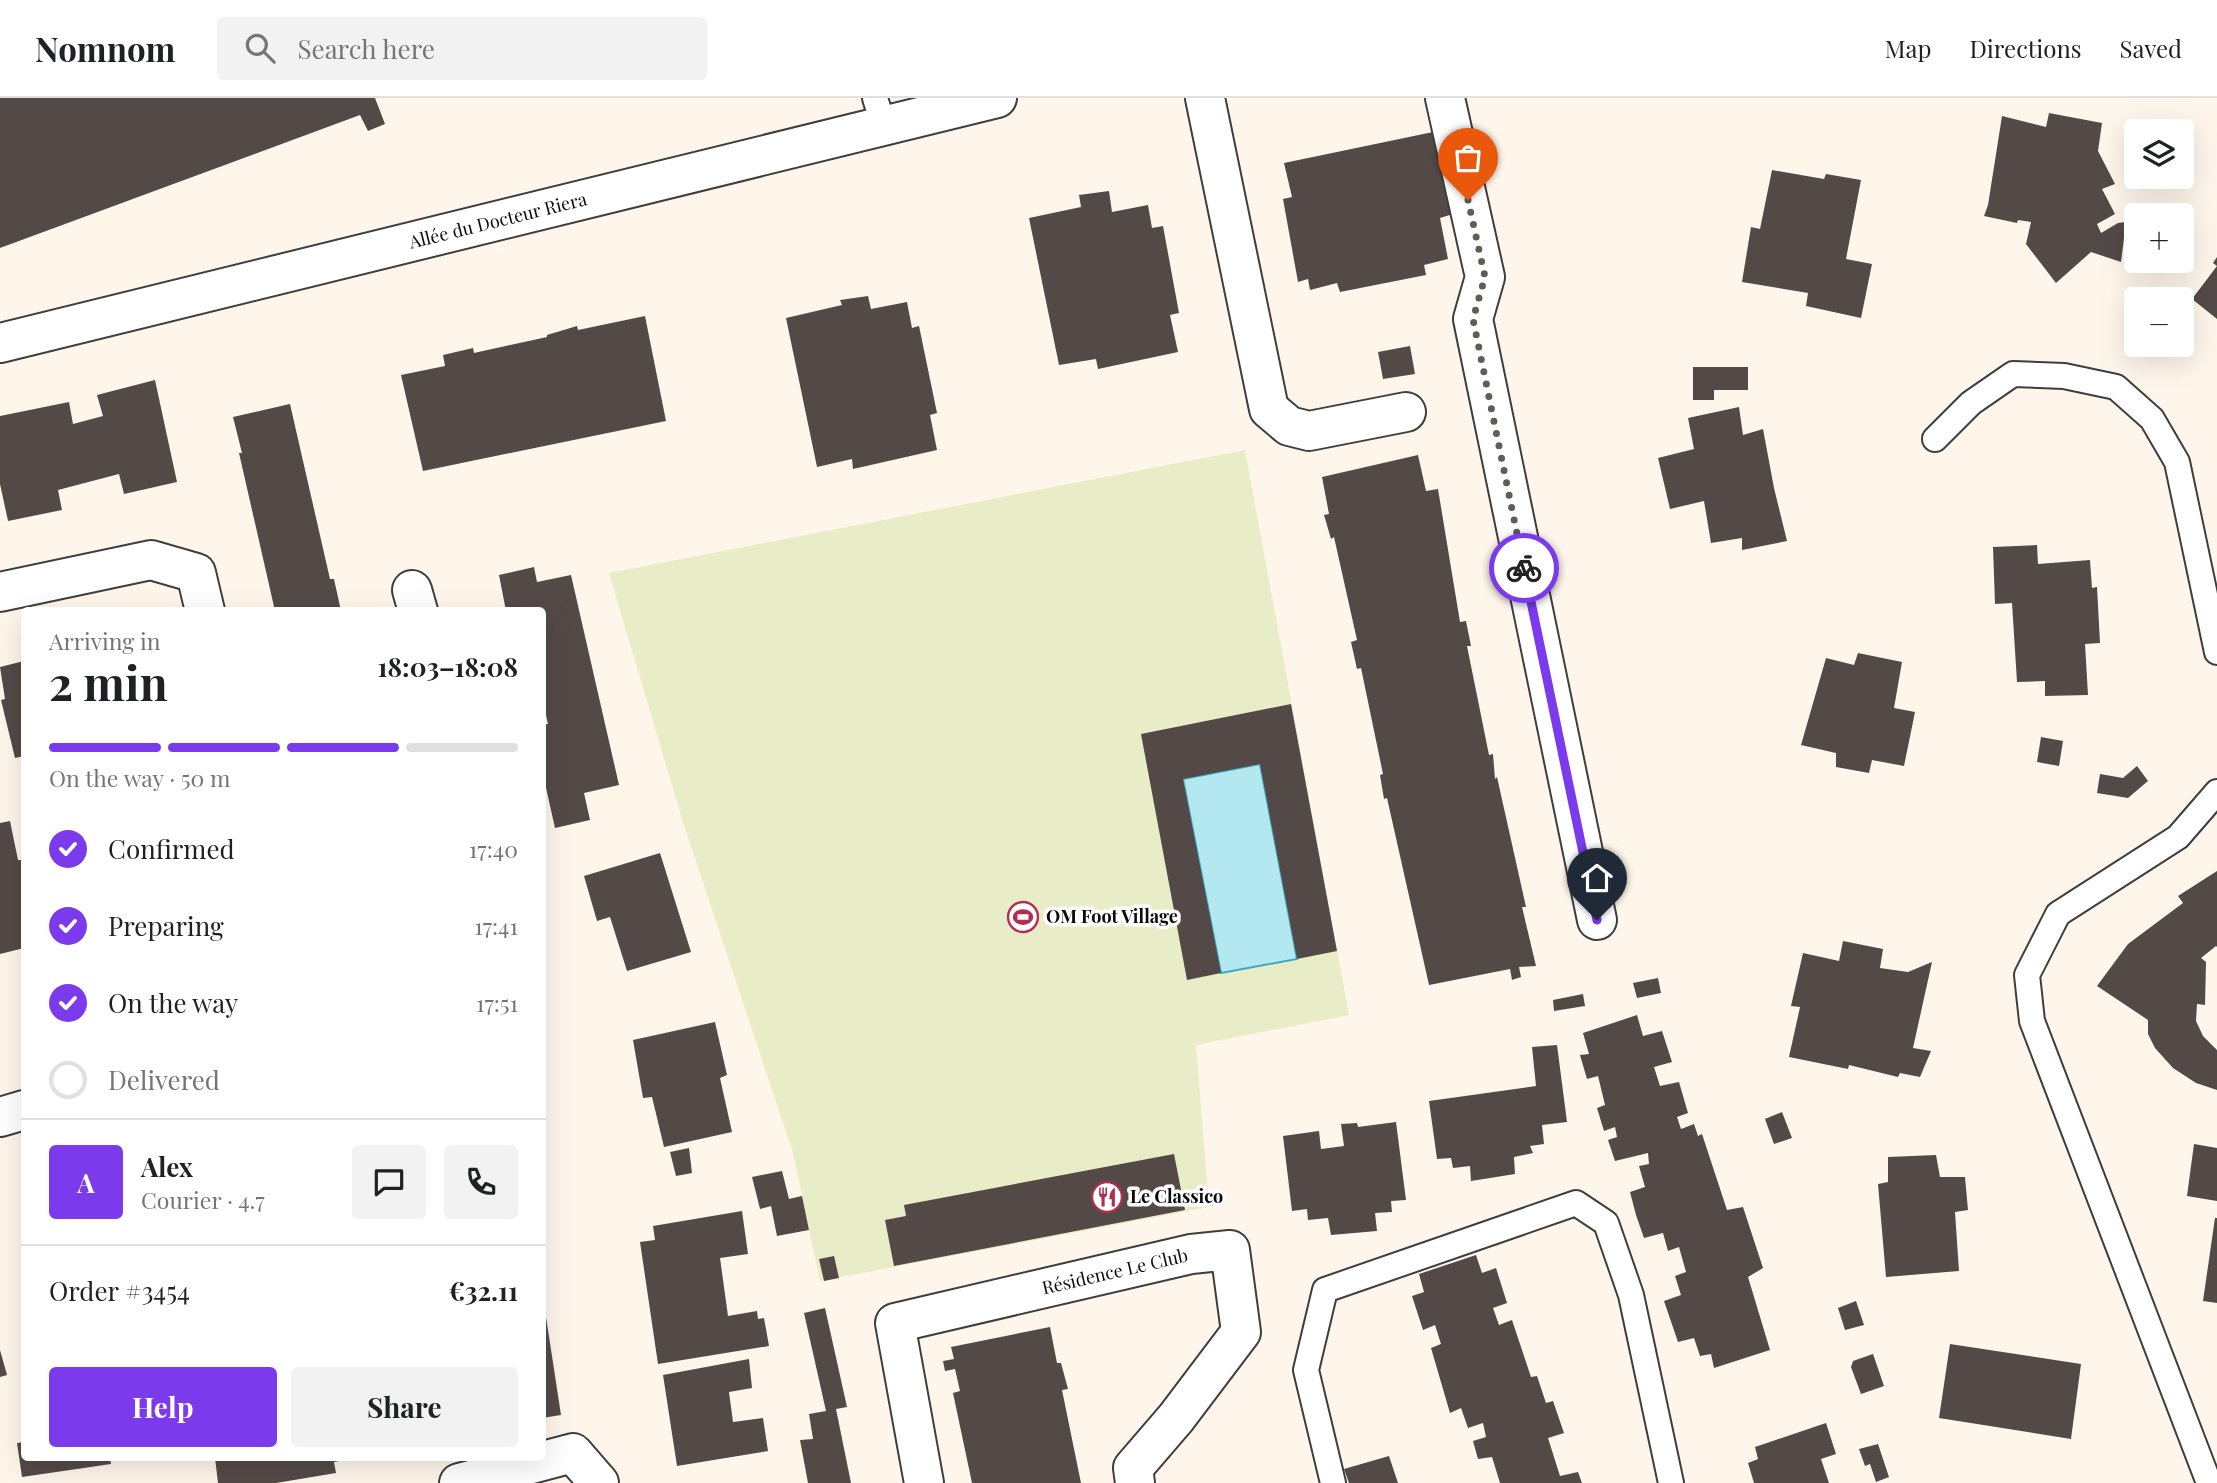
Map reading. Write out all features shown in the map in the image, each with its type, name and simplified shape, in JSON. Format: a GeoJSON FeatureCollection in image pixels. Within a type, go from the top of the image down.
{"type":"FeatureCollection","features":[{"type":"Feature","properties":{"kind":"street","name":"Allée du Docteur Riera"},"geometry":{"type":"LineString","coordinates":[[0,343],[880,112],[997,98]]}},
{"type":"Feature","properties":{"kind":"street"},"geometry":{"type":"LineString","coordinates":[[1205,98],[1269,409],[1289,426],[1310,431],[1406,412]]}},
{"type":"Feature","properties":{"kind":"street"},"geometry":{"type":"LineString","coordinates":[[1445,98],[1485,277],[1473,319],[1597,920]]}},
{"type":"Feature","properties":{"kind":"street"},"geometry":{"type":"LineString","coordinates":[[0,592],[150,560],[196,573],[204,607]]}},
{"type":"Feature","properties":{"kind":"street"},"geometry":{"type":"LineString","coordinates":[[0,1117],[21,1111]]}},
{"type":"Feature","properties":{"kind":"street","name":"Résidence Le Club"},"geometry":{"type":"LineString","coordinates":[[924,1483],[895,1323],[1191,1254],[1230,1250],[1241,1332],[1176,1418],[1133,1468],[1135,1483]]}},
{"type":"Feature","properties":{"kind":"street"},"geometry":{"type":"LineString","coordinates":[[546,1460],[573,1453],[599,1483]]}},
{"type":"Feature","properties":{"kind":"street"},"geometry":{"type":"LineString","coordinates":[[459,1483],[543,1461]]}},
{"type":"Feature","properties":{"kind":"lane"},"geometry":{"type":"LineString","coordinates":[[1935,439],[1970,403],[2013,374],[2064,376],[2116,387],[2152,419],[2177,462],[2217,652]]}},
{"type":"Feature","properties":{"kind":"lane"},"geometry":{"type":"LineString","coordinates":[[2209,1483],[2032,1021],[2027,975],[2058,914],[2178,837],[2217,792]]}},
{"type":"Feature","properties":{"kind":"lane"},"geometry":{"type":"LineString","coordinates":[[1333,1483],[1306,1370],[1325,1290],[1577,1203],[1606,1223],[1631,1295],[1671,1483]]}},
{"type":"Feature","properties":{"kind":"green space","name":"OM Foot Village"},"geometry":{"type":"Polygon","coordinates":[[[1245,450],[1349,1015],[1196,1045],[1209,1207],[820,1281],[793,1153],[682,819],[609,573],[1245,450]]]}},
{"type":"Feature","properties":{"kind":"water"},"geometry":{"type":"Polygon","coordinates":[[[1260,764],[1297,959],[1221,973],[1183,779],[1260,764]]]}},
{"type":"Feature","properties":{"kind":"building"},"geometry":{"type":"Polygon","coordinates":[[[0,98],[375,98],[385,124],[368,131],[360,115],[0,248],[0,98]]]}},
{"type":"Feature","properties":{"kind":"building"},"geometry":{"type":"Polygon","coordinates":[[[2049,113],[2102,123],[2098,151],[2115,184],[2102,189],[2115,214],[2097,224],[2101,233],[2124,222],[2121,262],[2091,252],[2056,283],[2026,244],[2031,222],[2018,220],[2017,223],[1984,216],[2002,116],[2046,127],[2049,113]]]}},
{"type":"Feature","properties":{"kind":"building"},"geometry":{"type":"Polygon","coordinates":[[[1433,132],[1444,186],[1448,185],[1453,214],[1440,218],[1448,259],[1424,265],[1426,275],[1340,292],[1337,283],[1310,290],[1308,279],[1298,282],[1283,199],[1292,197],[1284,163],[1433,132]]]}},
{"type":"Feature","properties":{"kind":"building"},"geometry":{"type":"Polygon","coordinates":[[[1772,170],[1824,179],[1826,174],[1861,180],[1846,259],[1872,264],[1861,318],[1806,306],[1808,293],[1742,282],[1751,227],[1760,229],[1772,170]]]}},
{"type":"Feature","properties":{"kind":"building"},"geometry":{"type":"Polygon","coordinates":[[[1109,191],[1112,212],[1148,205],[1152,228],[1163,226],[1179,313],[1170,315],[1178,352],[1098,369],[1096,359],[1059,365],[1029,218],[1081,207],[1079,195],[1109,191]]]}},
{"type":"Feature","properties":{"kind":"building"},"geometry":{"type":"Polygon","coordinates":[[[2217,266],[2217,319],[2194,301],[2194,296],[2217,266]]]}},
{"type":"Feature","properties":{"kind":"building"},"geometry":{"type":"Polygon","coordinates":[[[868,296],[871,309],[907,302],[912,328],[919,326],[937,413],[930,415],[937,450],[853,469],[852,459],[817,467],[786,318],[842,305],[840,300],[868,296]]]}},
{"type":"Feature","properties":{"kind":"building"},"geometry":{"type":"Polygon","coordinates":[[[645,316],[666,421],[423,471],[401,375],[445,366],[443,355],[473,348],[474,353],[547,337],[577,326],[578,330],[645,316]]]}},
{"type":"Feature","properties":{"kind":"building"},"geometry":{"type":"Polygon","coordinates":[[[1410,346],[1415,374],[1383,379],[1378,352],[1410,346]]]}},
{"type":"Feature","properties":{"kind":"building"},"geometry":{"type":"Polygon","coordinates":[[[1693,367],[1748,367],[1748,390],[1714,390],[1714,400],[1693,400],[1693,367]]]}},
{"type":"Feature","properties":{"kind":"building"},"geometry":{"type":"Polygon","coordinates":[[[155,380],[177,482],[124,494],[119,474],[58,490],[62,510],[8,521],[0,484],[0,416],[69,402],[73,424],[103,416],[97,395],[155,380]]]}},
{"type":"Feature","properties":{"kind":"building"},"geometry":{"type":"Polygon","coordinates":[[[290,404],[330,579],[334,579],[340,607],[274,607],[233,417],[290,404]]]}},
{"type":"Feature","properties":{"kind":"building"},"geometry":{"type":"Polygon","coordinates":[[[1739,407],[1743,435],[1763,429],[1787,541],[1742,550],[1742,538],[1711,543],[1704,501],[1670,509],[1658,458],[1694,449],[1688,418],[1739,407]]]}},
{"type":"Feature","properties":{"kind":"building"},"geometry":{"type":"Polygon","coordinates":[[[1418,455],[1426,491],[1438,489],[1460,622],[1466,621],[1471,646],[1467,646],[1489,755],[1493,754],[1495,779],[1497,777],[1526,907],[1522,907],[1536,966],[1519,967],[1521,977],[1512,980],[1510,969],[1429,985],[1387,798],[1384,799],[1380,775],[1383,774],[1361,668],[1357,669],[1351,642],[1357,640],[1334,537],[1331,539],[1324,515],[1329,514],[1322,477],[1418,455]]]}},
{"type":"Feature","properties":{"kind":"building"},"geometry":{"type":"Polygon","coordinates":[[[2037,545],[2038,564],[2090,560],[2092,588],[2097,587],[2100,643],[2085,644],[2088,695],[2045,696],[2045,681],[2017,682],[2012,603],[1995,604],[1993,547],[2037,545]]]}},
{"type":"Feature","properties":{"kind":"building"},"geometry":{"type":"Polygon","coordinates":[[[534,567],[537,582],[571,575],[619,785],[584,793],[590,820],[555,828],[546,788],[546,607],[505,607],[499,575],[534,567]]]}},
{"type":"Feature","properties":{"kind":"building"},"geometry":{"type":"Polygon","coordinates":[[[1858,653],[1902,662],[1894,708],[1915,712],[1904,766],[1872,760],[1869,773],[1836,767],[1836,753],[1801,745],[1826,658],[1854,665],[1858,653]]]}},
{"type":"Feature","properties":{"kind":"building"},"geometry":{"type":"Polygon","coordinates":[[[21,662],[21,757],[15,758],[1,700],[5,699],[0,667],[21,662]]]}},
{"type":"Feature","properties":{"kind":"building"},"geometry":{"type":"Polygon","coordinates":[[[1291,704],[1337,951],[1297,959],[1260,764],[1183,779],[1221,973],[1187,980],[1141,734],[1291,704]]]}},
{"type":"Feature","properties":{"kind":"building"},"geometry":{"type":"Polygon","coordinates":[[[2041,737],[2063,741],[2059,766],[2037,762],[2041,737]]]}},
{"type":"Feature","properties":{"kind":"building"},"geometry":{"type":"Polygon","coordinates":[[[2137,766],[2148,781],[2128,798],[2097,793],[2100,774],[2123,778],[2137,766]]]}},
{"type":"Feature","properties":{"kind":"building"},"geometry":{"type":"Polygon","coordinates":[[[10,821],[18,860],[21,860],[21,949],[0,954],[0,823],[10,821]]]}},
{"type":"Feature","properties":{"kind":"building"},"geometry":{"type":"Polygon","coordinates":[[[660,853],[691,952],[627,971],[610,917],[597,921],[584,876],[660,853]]]}},
{"type":"Feature","properties":{"kind":"building"},"geometry":{"type":"Polygon","coordinates":[[[2217,871],[2217,947],[2201,958],[2206,962],[2205,1005],[2197,1004],[2196,1021],[2203,1036],[2217,1050],[2217,1090],[2196,1083],[2173,1068],[2155,1048],[2148,1034],[2148,1020],[2097,986],[2128,944],[2183,903],[2178,896],[2217,871]]]}},
{"type":"Feature","properties":{"kind":"building"},"geometry":{"type":"Polygon","coordinates":[[[1843,941],[1883,949],[1880,968],[1908,972],[1932,962],[1913,1048],[1931,1051],[1920,1077],[1900,1073],[1898,1077],[1849,1065],[1848,1069],[1789,1057],[1800,1007],[1791,1006],[1803,953],[1839,961],[1843,941]]]}},
{"type":"Feature","properties":{"kind":"building"},"geometry":{"type":"Polygon","coordinates":[[[1658,978],[1661,993],[1637,998],[1633,983],[1658,978]]]}},
{"type":"Feature","properties":{"kind":"building"},"geometry":{"type":"Polygon","coordinates":[[[1583,994],[1585,1006],[1554,1011],[1553,1000],[1583,994]]]}},
{"type":"Feature","properties":{"kind":"building"},"geometry":{"type":"Polygon","coordinates":[[[1637,1015],[1643,1036],[1662,1031],[1672,1062],[1654,1067],[1660,1086],[1679,1082],[1688,1113],[1677,1117],[1681,1129],[1694,1124],[1698,1136],[1702,1134],[1727,1210],[1743,1207],[1763,1268],[1748,1277],[1770,1350],[1714,1368],[1711,1354],[1700,1356],[1694,1338],[1678,1342],[1664,1301],[1681,1295],[1675,1276],[1686,1272],[1679,1247],[1668,1251],[1663,1233],[1644,1238],[1636,1215],[1630,1192],[1645,1187],[1639,1166],[1649,1164],[1648,1153],[1615,1161],[1608,1140],[1617,1137],[1615,1127],[1604,1131],[1597,1108],[1605,1105],[1598,1076],[1587,1079],[1580,1055],[1589,1054],[1583,1033],[1637,1015]]]}},
{"type":"Feature","properties":{"kind":"building"},"geometry":{"type":"Polygon","coordinates":[[[715,1022],[727,1075],[720,1078],[732,1132],[664,1147],[652,1097],[643,1098],[633,1040],[715,1022]]]}},
{"type":"Feature","properties":{"kind":"building"},"geometry":{"type":"Polygon","coordinates":[[[1557,1045],[1567,1122],[1542,1125],[1544,1144],[1530,1146],[1533,1153],[1514,1157],[1515,1174],[1471,1181],[1470,1166],[1453,1168],[1451,1158],[1437,1159],[1429,1101],[1536,1086],[1532,1047],[1557,1045]]]}},
{"type":"Feature","properties":{"kind":"building"},"geometry":{"type":"Polygon","coordinates":[[[1782,1112],[1792,1138],[1774,1144],[1765,1119],[1782,1112]]]}},
{"type":"Feature","properties":{"kind":"building"},"geometry":{"type":"Polygon","coordinates":[[[1396,1122],[1406,1200],[1391,1201],[1392,1212],[1375,1213],[1377,1231],[1331,1235],[1328,1218],[1308,1220],[1307,1209],[1292,1211],[1283,1136],[1319,1131],[1321,1149],[1344,1146],[1341,1124],[1357,1123],[1358,1127],[1396,1122]]]}},
{"type":"Feature","properties":{"kind":"building"},"geometry":{"type":"Polygon","coordinates":[[[2194,1144],[2217,1148],[2217,1201],[2187,1196],[2194,1144]]]}},
{"type":"Feature","properties":{"kind":"building"},"geometry":{"type":"Polygon","coordinates":[[[689,1148],[692,1173],[676,1176],[670,1152],[689,1148]]]}},
{"type":"Feature","properties":{"kind":"building"},"geometry":{"type":"Polygon","coordinates":[[[1174,1154],[1185,1210],[894,1266],[885,1220],[906,1216],[904,1205],[1174,1154]]]}},
{"type":"Feature","properties":{"kind":"building"},"geometry":{"type":"Polygon","coordinates":[[[1936,1155],[1940,1177],[1965,1177],[1968,1210],[1955,1212],[1959,1271],[1886,1277],[1878,1184],[1888,1182],[1888,1157],[1936,1155]]]}},
{"type":"Feature","properties":{"kind":"building"},"geometry":{"type":"Polygon","coordinates":[[[782,1171],[789,1199],[802,1196],[809,1230],[777,1236],[771,1206],[760,1209],[752,1177],[782,1171]]]}},
{"type":"Feature","properties":{"kind":"building"},"geometry":{"type":"Polygon","coordinates":[[[742,1211],[748,1254],[720,1258],[728,1316],[757,1311],[758,1319],[764,1318],[769,1346],[658,1364],[640,1242],[655,1240],[653,1226],[742,1211]]]}},
{"type":"Feature","properties":{"kind":"building"},"geometry":{"type":"Polygon","coordinates":[[[2217,1218],[2217,1303],[2203,1301],[2217,1218]]]}},
{"type":"Feature","properties":{"kind":"building"},"geometry":{"type":"Polygon","coordinates":[[[1476,1255],[1482,1273],[1496,1268],[1507,1303],[1493,1308],[1499,1325],[1512,1320],[1531,1377],[1537,1376],[1546,1403],[1553,1401],[1564,1433],[1548,1438],[1560,1476],[1578,1472],[1582,1483],[1500,1483],[1492,1457],[1478,1459],[1473,1441],[1486,1437],[1483,1423],[1468,1428],[1461,1408],[1450,1413],[1431,1348],[1441,1344],[1435,1325],[1423,1330],[1412,1296],[1424,1292],[1419,1274],[1476,1255]]]}},
{"type":"Feature","properties":{"kind":"building"},"geometry":{"type":"Polygon","coordinates":[[[834,1256],[839,1278],[824,1281],[819,1259],[834,1256]]]}},
{"type":"Feature","properties":{"kind":"building"},"geometry":{"type":"Polygon","coordinates":[[[1856,1301],[1864,1325],[1845,1330],[1838,1308],[1856,1301]]]}},
{"type":"Feature","properties":{"kind":"building"},"geometry":{"type":"Polygon","coordinates":[[[825,1308],[847,1407],[836,1409],[851,1483],[808,1483],[800,1440],[813,1439],[809,1414],[826,1411],[804,1313],[825,1308]]]}},
{"type":"Feature","properties":{"kind":"building"},"geometry":{"type":"Polygon","coordinates":[[[546,1317],[561,1415],[546,1417],[546,1317]]]}},
{"type":"Feature","properties":{"kind":"building"},"geometry":{"type":"Polygon","coordinates":[[[1050,1327],[1057,1363],[1061,1363],[1068,1389],[1062,1390],[1081,1483],[972,1483],[953,1393],[960,1391],[955,1369],[945,1371],[943,1361],[954,1359],[951,1347],[1050,1327]]]}},
{"type":"Feature","properties":{"kind":"building"},"geometry":{"type":"Polygon","coordinates":[[[1950,1344],[2081,1364],[2071,1439],[1939,1418],[1950,1344]]]}},
{"type":"Feature","properties":{"kind":"building"},"geometry":{"type":"Polygon","coordinates":[[[0,1350],[7,1375],[0,1377],[0,1350]]]}},
{"type":"Feature","properties":{"kind":"building"},"geometry":{"type":"Polygon","coordinates":[[[1873,1354],[1884,1386],[1861,1394],[1851,1367],[1853,1361],[1873,1354]]]}},
{"type":"Feature","properties":{"kind":"building"},"geometry":{"type":"Polygon","coordinates":[[[749,1359],[752,1388],[729,1392],[733,1422],[763,1418],[768,1451],[677,1466],[663,1375],[749,1359]]]}},
{"type":"Feature","properties":{"kind":"building"},"geometry":{"type":"Polygon","coordinates":[[[1826,1423],[1836,1454],[1821,1459],[1829,1483],[1754,1483],[1748,1463],[1758,1459],[1755,1447],[1826,1423]]]}},
{"type":"Feature","properties":{"kind":"building"},"geometry":{"type":"Polygon","coordinates":[[[21,1442],[21,1461],[110,1461],[111,1464],[22,1477],[17,1443],[21,1442]]]}},
{"type":"Feature","properties":{"kind":"building"},"geometry":{"type":"Polygon","coordinates":[[[1878,1444],[1889,1477],[1876,1482],[1870,1464],[1865,1466],[1859,1449],[1878,1444]]]}},
{"type":"Feature","properties":{"kind":"building"},"geometry":{"type":"Polygon","coordinates":[[[1389,1456],[1398,1483],[1349,1483],[1344,1469],[1389,1456]]]}},
{"type":"Feature","properties":{"kind":"building"},"geometry":{"type":"Polygon","coordinates":[[[215,1461],[339,1461],[334,1462],[336,1473],[276,1483],[218,1483],[215,1461]]]}},
{"type":"Feature","properties":{"kind":"way so far"},"geometry":{"type":"LineString","coordinates":[[1468,200],[1485,277],[1473,319],[1524,568]]}},
{"type":"Feature","properties":{"kind":"place","name":"OM Foot Village"},"geometry":{"type":"Point","coordinates":[1023,917]}},
{"type":"Feature","properties":{"kind":"place","name":"Le Classico"},"geometry":{"type":"Point","coordinates":[1107,1197]}},
{"type":"Feature","properties":{"kind":"route"},"geometry":{"type":"LineString","coordinates":[[1524,568],[1597,920]]}}]}
